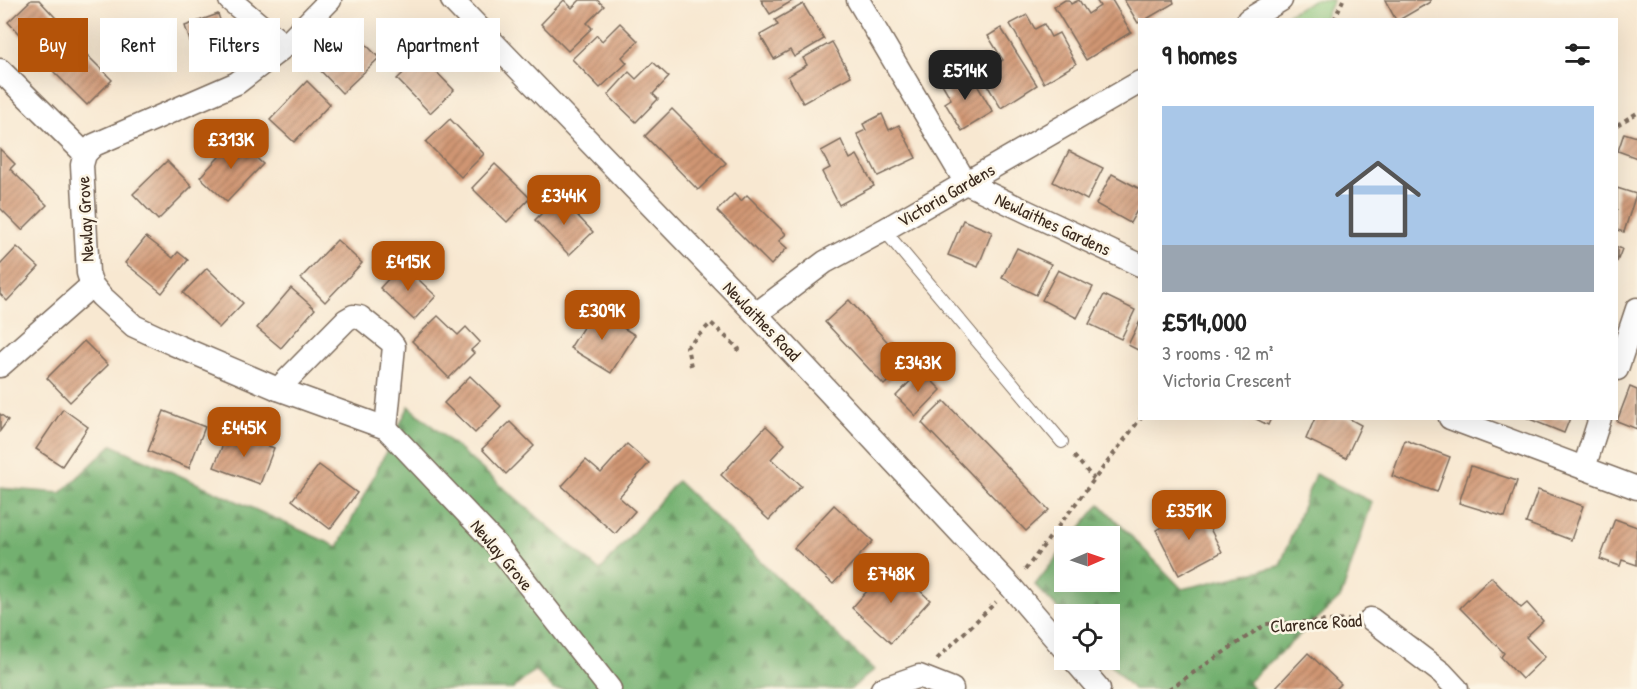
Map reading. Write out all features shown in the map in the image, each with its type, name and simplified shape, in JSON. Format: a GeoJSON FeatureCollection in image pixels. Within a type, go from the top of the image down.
{"type":"FeatureCollection","features":[{"type":"Feature","properties":{"kind":"street"},"geometry":{"type":"LineString","coordinates":[[230,0],[285,46]]}},
{"type":"Feature","properties":{"kind":"street","name":"Newlay Grove"},"geometry":{"type":"LineString","coordinates":[[330,0],[285,46],[237,83],[93,145],[85,154],[82,165],[88,273],[92,285],[134,326],[278,389],[386,428],[496,544],[610,689]]}},
{"type":"Feature","properties":{"kind":"street","name":"Newlaithes Road"},"geometry":{"type":"LineString","coordinates":[[452,0],[756,314],[1012,588],[1054,637]]}},
{"type":"Feature","properties":{"kind":"street"},"geometry":{"type":"LineString","coordinates":[[858,0],[966,183]]}},
{"type":"Feature","properties":{"kind":"street"},"geometry":{"type":"LineString","coordinates":[[1251,18],[1281,0]]}},
{"type":"Feature","properties":{"kind":"street","name":"Newlay Grove"},"geometry":{"type":"LineString","coordinates":[[0,70],[85,154]]}},
{"type":"Feature","properties":{"kind":"street","name":"Victoria Gardens"},"geometry":{"type":"LineString","coordinates":[[756,314],[825,262],[1138,83]]}},
{"type":"Feature","properties":{"kind":"street","name":"Newlaithes Gardens"},"geometry":{"type":"LineString","coordinates":[[966,183],[1138,265]]}},
{"type":"Feature","properties":{"kind":"street","name":"Newlay Grove"},"geometry":{"type":"LineString","coordinates":[[0,366],[92,285]]}},
{"type":"Feature","properties":{"kind":"street"},"geometry":{"type":"LineString","coordinates":[[1618,366],[1637,309]]}},
{"type":"Feature","properties":{"kind":"street"},"geometry":{"type":"LineString","coordinates":[[278,389],[346,320],[353,316],[360,317],[394,346],[386,428]]}},
{"type":"Feature","properties":{"kind":"street"},"geometry":{"type":"LineString","coordinates":[[1455,420],[1637,488]]}},
{"type":"Feature","properties":{"kind":"street"},"geometry":{"type":"LineString","coordinates":[[1584,468],[1599,420]]}},
{"type":"Feature","properties":{"kind":"street","name":"Clarence Road"},"geometry":{"type":"LineString","coordinates":[[1371,619],[1442,673],[1456,689]]}},
{"type":"Feature","properties":{"kind":"street"},"geometry":{"type":"LineString","coordinates":[[1083,670],[1099,689]]}},
{"type":"Feature","properties":{"kind":"street"},"geometry":{"type":"LineString","coordinates":[[882,689],[919,676],[952,689]]}},
{"type":"Feature","properties":{"kind":"lane"},"geometry":{"type":"LineString","coordinates":[[884,230],[1062,442]]}},
{"type":"Feature","properties":{"kind":"path"},"geometry":{"type":"LineString","coordinates":[[1335,18],[1343,0]]}},
{"type":"Feature","properties":{"kind":"path"},"geometry":{"type":"LineString","coordinates":[[1618,124],[1637,114]]}},
{"type":"Feature","properties":{"kind":"path"},"geometry":{"type":"LineString","coordinates":[[691,366],[687,347],[711,323],[739,349],[735,352]]}},
{"type":"Feature","properties":{"kind":"path"},"geometry":{"type":"LineString","coordinates":[[919,676],[1012,588],[1139,420]]}},
{"type":"Feature","properties":{"kind":"path"},"geometry":{"type":"LineString","coordinates":[[1062,442],[1094,479]]}},
{"type":"Feature","properties":{"kind":"path","name":"Clarence Road"},"geometry":{"type":"LineString","coordinates":[[1169,689],[1266,624],[1371,619]]}},
{"type":"Feature","properties":{"kind":"green space"},"geometry":{"type":"Polygon","coordinates":[[[1313,0],[1333,0],[1324,18],[1281,18],[1313,0]]]}},
{"type":"Feature","properties":{"kind":"green space"},"geometry":{"type":"Polygon","coordinates":[[[409,406],[600,571],[677,481],[874,670],[851,689],[553,689],[535,670],[513,689],[0,689],[0,488],[61,493],[112,445],[338,547],[409,406]]]}},
{"type":"Feature","properties":{"kind":"green space"},"geometry":{"type":"Polygon","coordinates":[[[1315,474],[1372,502],[1341,597],[1248,682],[1254,689],[1133,689],[1115,670],[1120,670],[1120,604],[1054,605],[1035,585],[1054,561],[1054,592],[1120,592],[1120,526],[1082,526],[1100,504],[1182,589],[1280,566],[1315,474]]]}},
{"type":"Feature","properties":{"kind":"building"},"geometry":{"type":"Polygon","coordinates":[[[31,0],[39,0],[56,18],[18,18],[18,33],[8,22],[31,0]]]}},
{"type":"Feature","properties":{"kind":"building"},"geometry":{"type":"Polygon","coordinates":[[[564,0],[572,8],[580,0],[597,0],[604,6],[587,23],[592,28],[568,51],[541,24],[564,0]]]}},
{"type":"Feature","properties":{"kind":"building"},"geometry":{"type":"Polygon","coordinates":[[[761,0],[794,0],[770,14],[761,0]]]}},
{"type":"Feature","properties":{"kind":"building"},"geometry":{"type":"Polygon","coordinates":[[[1069,0],[1071,4],[1079,0],[1088,14],[1100,6],[1096,0],[1112,0],[1131,32],[1086,60],[1054,7],[1069,0]]]}},
{"type":"Feature","properties":{"kind":"building"},"geometry":{"type":"Polygon","coordinates":[[[1124,0],[1173,0],[1174,3],[1148,18],[1138,18],[1138,23],[1124,0]]]}},
{"type":"Feature","properties":{"kind":"building"},"geometry":{"type":"Polygon","coordinates":[[[1385,0],[1430,0],[1402,18],[1395,18],[1385,0]]]}},
{"type":"Feature","properties":{"kind":"building"},"geometry":{"type":"Polygon","coordinates":[[[803,4],[824,39],[794,57],[790,50],[774,59],[760,35],[778,25],[775,20],[803,4]]]}},
{"type":"Feature","properties":{"kind":"building"},"geometry":{"type":"Polygon","coordinates":[[[218,14],[219,18],[207,18],[218,14]]]}},
{"type":"Feature","properties":{"kind":"building"},"geometry":{"type":"Polygon","coordinates":[[[1027,15],[1035,29],[1044,24],[1051,37],[1059,33],[1076,64],[1044,83],[1010,24],[1027,15]]]}},
{"type":"Feature","properties":{"kind":"building"},"geometry":{"type":"Polygon","coordinates":[[[620,23],[638,41],[622,57],[627,63],[600,88],[572,59],[597,35],[602,41],[620,23]]]}},
{"type":"Feature","properties":{"kind":"building"},"geometry":{"type":"Polygon","coordinates":[[[189,25],[189,38],[185,26],[189,25]]]}},
{"type":"Feature","properties":{"kind":"building"},"geometry":{"type":"Polygon","coordinates":[[[1001,28],[1037,85],[1001,108],[973,62],[985,55],[992,67],[1003,60],[988,36],[1001,28]]]}},
{"type":"Feature","properties":{"kind":"building"},"geometry":{"type":"Polygon","coordinates":[[[364,42],[376,55],[376,61],[342,93],[322,72],[364,72],[364,42]]]}},
{"type":"Feature","properties":{"kind":"building"},"geometry":{"type":"Polygon","coordinates":[[[832,42],[851,76],[803,103],[788,76],[807,65],[803,58],[832,42]]]}},
{"type":"Feature","properties":{"kind":"building"},"geometry":{"type":"Polygon","coordinates":[[[88,56],[100,68],[100,72],[104,72],[112,80],[87,105],[54,72],[88,72],[88,56]]]}},
{"type":"Feature","properties":{"kind":"building"},"geometry":{"type":"Polygon","coordinates":[[[653,62],[669,77],[653,94],[658,99],[636,122],[608,95],[629,72],[636,79],[653,62]]]}},
{"type":"Feature","properties":{"kind":"building"},"geometry":{"type":"Polygon","coordinates":[[[960,71],[971,88],[977,85],[993,112],[962,131],[945,103],[951,99],[941,82],[960,71]]]}},
{"type":"Feature","properties":{"kind":"building"},"geometry":{"type":"Polygon","coordinates":[[[404,72],[437,72],[454,90],[430,113],[397,79],[404,72]]]}},
{"type":"Feature","properties":{"kind":"building"},"geometry":{"type":"Polygon","coordinates":[[[307,81],[330,104],[294,142],[270,120],[307,81]]]}},
{"type":"Feature","properties":{"kind":"building"},"geometry":{"type":"Polygon","coordinates":[[[672,109],[726,163],[698,190],[645,136],[672,109]]]}},
{"type":"Feature","properties":{"kind":"building"},"geometry":{"type":"Polygon","coordinates":[[[882,114],[889,130],[899,125],[916,158],[878,176],[857,134],[866,130],[863,124],[882,114]]]}},
{"type":"Feature","properties":{"kind":"building"},"geometry":{"type":"Polygon","coordinates":[[[450,119],[484,154],[461,177],[426,142],[450,119]]]}},
{"type":"Feature","properties":{"kind":"building"},"geometry":{"type":"Polygon","coordinates":[[[1624,133],[1637,137],[1637,158],[1618,151],[1624,133]]]}},
{"type":"Feature","properties":{"kind":"building"},"geometry":{"type":"Polygon","coordinates":[[[236,139],[263,164],[227,202],[200,177],[236,139]]]}},
{"type":"Feature","properties":{"kind":"building"},"geometry":{"type":"Polygon","coordinates":[[[841,140],[850,159],[857,155],[874,186],[839,205],[822,172],[830,168],[821,151],[841,140]]]}},
{"type":"Feature","properties":{"kind":"building"},"geometry":{"type":"Polygon","coordinates":[[[0,149],[15,164],[10,169],[47,205],[22,230],[0,208],[0,149]]]}},
{"type":"Feature","properties":{"kind":"building"},"geometry":{"type":"Polygon","coordinates":[[[1069,151],[1103,168],[1087,200],[1053,182],[1069,151]]]}},
{"type":"Feature","properties":{"kind":"building"},"geometry":{"type":"Polygon","coordinates":[[[167,161],[192,186],[158,220],[133,194],[167,161]]]}},
{"type":"Feature","properties":{"kind":"building"},"geometry":{"type":"Polygon","coordinates":[[[495,164],[530,198],[507,222],[472,188],[495,164]]]}},
{"type":"Feature","properties":{"kind":"building"},"geometry":{"type":"Polygon","coordinates":[[[1112,174],[1138,188],[1138,209],[1130,223],[1096,204],[1112,174]]]}},
{"type":"Feature","properties":{"kind":"building"},"geometry":{"type":"Polygon","coordinates":[[[1618,188],[1636,194],[1624,232],[1618,230],[1618,188]]]}},
{"type":"Feature","properties":{"kind":"building"},"geometry":{"type":"Polygon","coordinates":[[[734,194],[741,201],[747,195],[786,234],[779,241],[787,248],[771,265],[717,211],[734,194]]]}},
{"type":"Feature","properties":{"kind":"building"},"geometry":{"type":"Polygon","coordinates":[[[559,196],[593,232],[569,255],[535,220],[559,196]]]}},
{"type":"Feature","properties":{"kind":"building"},"geometry":{"type":"Polygon","coordinates":[[[963,220],[992,232],[978,267],[948,255],[963,220]]]}},
{"type":"Feature","properties":{"kind":"building"},"geometry":{"type":"Polygon","coordinates":[[[146,237],[173,258],[178,252],[188,260],[162,293],[125,263],[146,237]]]}},
{"type":"Feature","properties":{"kind":"building"},"geometry":{"type":"Polygon","coordinates":[[[337,240],[362,263],[325,302],[301,278],[337,240]]]}},
{"type":"Feature","properties":{"kind":"building"},"geometry":{"type":"Polygon","coordinates":[[[17,247],[39,267],[7,301],[0,294],[0,265],[17,247]]]}},
{"type":"Feature","properties":{"kind":"building"},"geometry":{"type":"Polygon","coordinates":[[[1618,247],[1622,249],[1618,259],[1618,247]]]}},
{"type":"Feature","properties":{"kind":"building"},"geometry":{"type":"Polygon","coordinates":[[[1017,248],[1051,264],[1036,295],[1002,278],[1017,248]]]}},
{"type":"Feature","properties":{"kind":"building"},"geometry":{"type":"Polygon","coordinates":[[[402,264],[436,296],[414,320],[380,288],[402,264]]]}},
{"type":"Feature","properties":{"kind":"building"},"geometry":{"type":"Polygon","coordinates":[[[207,268],[243,303],[219,328],[183,293],[207,268]]]}},
{"type":"Feature","properties":{"kind":"building"},"geometry":{"type":"Polygon","coordinates":[[[1058,270],[1093,287],[1077,318],[1042,300],[1058,270]]]}},
{"type":"Feature","properties":{"kind":"building"},"geometry":{"type":"Polygon","coordinates":[[[291,288],[315,309],[281,348],[257,328],[291,288]]]}},
{"type":"Feature","properties":{"kind":"building"},"geometry":{"type":"Polygon","coordinates":[[[1104,295],[1135,310],[1121,339],[1089,324],[1104,295]]]}},
{"type":"Feature","properties":{"kind":"building"},"geometry":{"type":"Polygon","coordinates":[[[849,300],[907,363],[884,385],[825,322],[849,300]]]}},
{"type":"Feature","properties":{"kind":"building"},"geometry":{"type":"Polygon","coordinates":[[[594,310],[635,335],[611,373],[570,348],[594,310]]]}},
{"type":"Feature","properties":{"kind":"building"},"geometry":{"type":"Polygon","coordinates":[[[438,316],[458,335],[466,327],[480,342],[471,350],[474,353],[449,378],[412,341],[438,316]]]}},
{"type":"Feature","properties":{"kind":"building"},"geometry":{"type":"Polygon","coordinates":[[[1138,325],[1138,350],[1128,345],[1138,325]]]}},
{"type":"Feature","properties":{"kind":"building"},"geometry":{"type":"Polygon","coordinates":[[[84,341],[108,365],[70,402],[47,378],[84,341]]]}},
{"type":"Feature","properties":{"kind":"building"},"geometry":{"type":"Polygon","coordinates":[[[921,370],[941,390],[916,416],[896,396],[921,370]]]}},
{"type":"Feature","properties":{"kind":"building"},"geometry":{"type":"Polygon","coordinates":[[[470,376],[501,406],[475,433],[444,403],[470,376]]]}},
{"type":"Feature","properties":{"kind":"building"},"geometry":{"type":"Polygon","coordinates":[[[1630,387],[1637,390],[1637,429],[1617,421],[1630,387]]]}},
{"type":"Feature","properties":{"kind":"building"},"geometry":{"type":"Polygon","coordinates":[[[944,401],[1049,510],[1026,531],[922,423],[944,401]]]}},
{"type":"Feature","properties":{"kind":"building"},"geometry":{"type":"Polygon","coordinates":[[[63,409],[88,427],[62,466],[36,449],[63,409]]]}},
{"type":"Feature","properties":{"kind":"building"},"geometry":{"type":"Polygon","coordinates":[[[164,411],[205,427],[189,468],[148,451],[164,411]]]}},
{"type":"Feature","properties":{"kind":"building"},"geometry":{"type":"Polygon","coordinates":[[[0,414],[8,420],[0,431],[0,414]]]}},
{"type":"Feature","properties":{"kind":"building"},"geometry":{"type":"Polygon","coordinates":[[[1258,420],[1270,420],[1268,425],[1258,420]]]}},
{"type":"Feature","properties":{"kind":"building"},"geometry":{"type":"Polygon","coordinates":[[[1314,420],[1352,420],[1361,425],[1346,458],[1306,439],[1314,420]]]}},
{"type":"Feature","properties":{"kind":"building"},"geometry":{"type":"Polygon","coordinates":[[[1532,420],[1569,420],[1564,433],[1532,420]]]}},
{"type":"Feature","properties":{"kind":"building"},"geometry":{"type":"Polygon","coordinates":[[[510,422],[534,446],[506,474],[482,449],[510,422]]]}},
{"type":"Feature","properties":{"kind":"building"},"geometry":{"type":"Polygon","coordinates":[[[766,426],[785,444],[771,459],[801,486],[769,520],[721,475],[766,426]]]}},
{"type":"Feature","properties":{"kind":"building"},"geometry":{"type":"Polygon","coordinates":[[[228,431],[274,448],[260,484],[214,467],[228,431]]]}},
{"type":"Feature","properties":{"kind":"building"},"geometry":{"type":"Polygon","coordinates":[[[1405,440],[1450,457],[1437,492],[1392,476],[1405,440]]]}},
{"type":"Feature","properties":{"kind":"building"},"geometry":{"type":"Polygon","coordinates":[[[627,444],[649,463],[619,497],[635,511],[615,534],[562,486],[586,460],[601,473],[627,444]]]}},
{"type":"Feature","properties":{"kind":"building"},"geometry":{"type":"Polygon","coordinates":[[[319,465],[357,493],[330,529],[292,500],[319,465]]]}},
{"type":"Feature","properties":{"kind":"building"},"geometry":{"type":"Polygon","coordinates":[[[1471,466],[1517,481],[1505,517],[1459,503],[1471,466]]]}},
{"type":"Feature","properties":{"kind":"building"},"geometry":{"type":"Polygon","coordinates":[[[1538,490],[1583,506],[1571,540],[1526,523],[1538,490]]]}},
{"type":"Feature","properties":{"kind":"building"},"geometry":{"type":"Polygon","coordinates":[[[834,505],[873,541],[833,584],[794,548],[834,505]]]}},
{"type":"Feature","properties":{"kind":"building"},"geometry":{"type":"Polygon","coordinates":[[[1199,507],[1222,552],[1179,575],[1156,530],[1199,507]]]}},
{"type":"Feature","properties":{"kind":"building"},"geometry":{"type":"Polygon","coordinates":[[[1615,519],[1637,527],[1637,565],[1622,560],[1620,566],[1600,559],[1615,519]]]}},
{"type":"Feature","properties":{"kind":"building"},"geometry":{"type":"Polygon","coordinates":[[[891,564],[930,600],[891,643],[852,608],[891,564]]]}},
{"type":"Feature","properties":{"kind":"building"},"geometry":{"type":"Polygon","coordinates":[[[1491,577],[1521,608],[1527,603],[1543,621],[1526,637],[1545,657],[1522,679],[1501,657],[1504,653],[1460,608],[1491,577]]]}},
{"type":"Feature","properties":{"kind":"building"},"geometry":{"type":"Polygon","coordinates":[[[1308,653],[1341,684],[1336,689],[1278,689],[1276,687],[1308,653]]]}}]}
